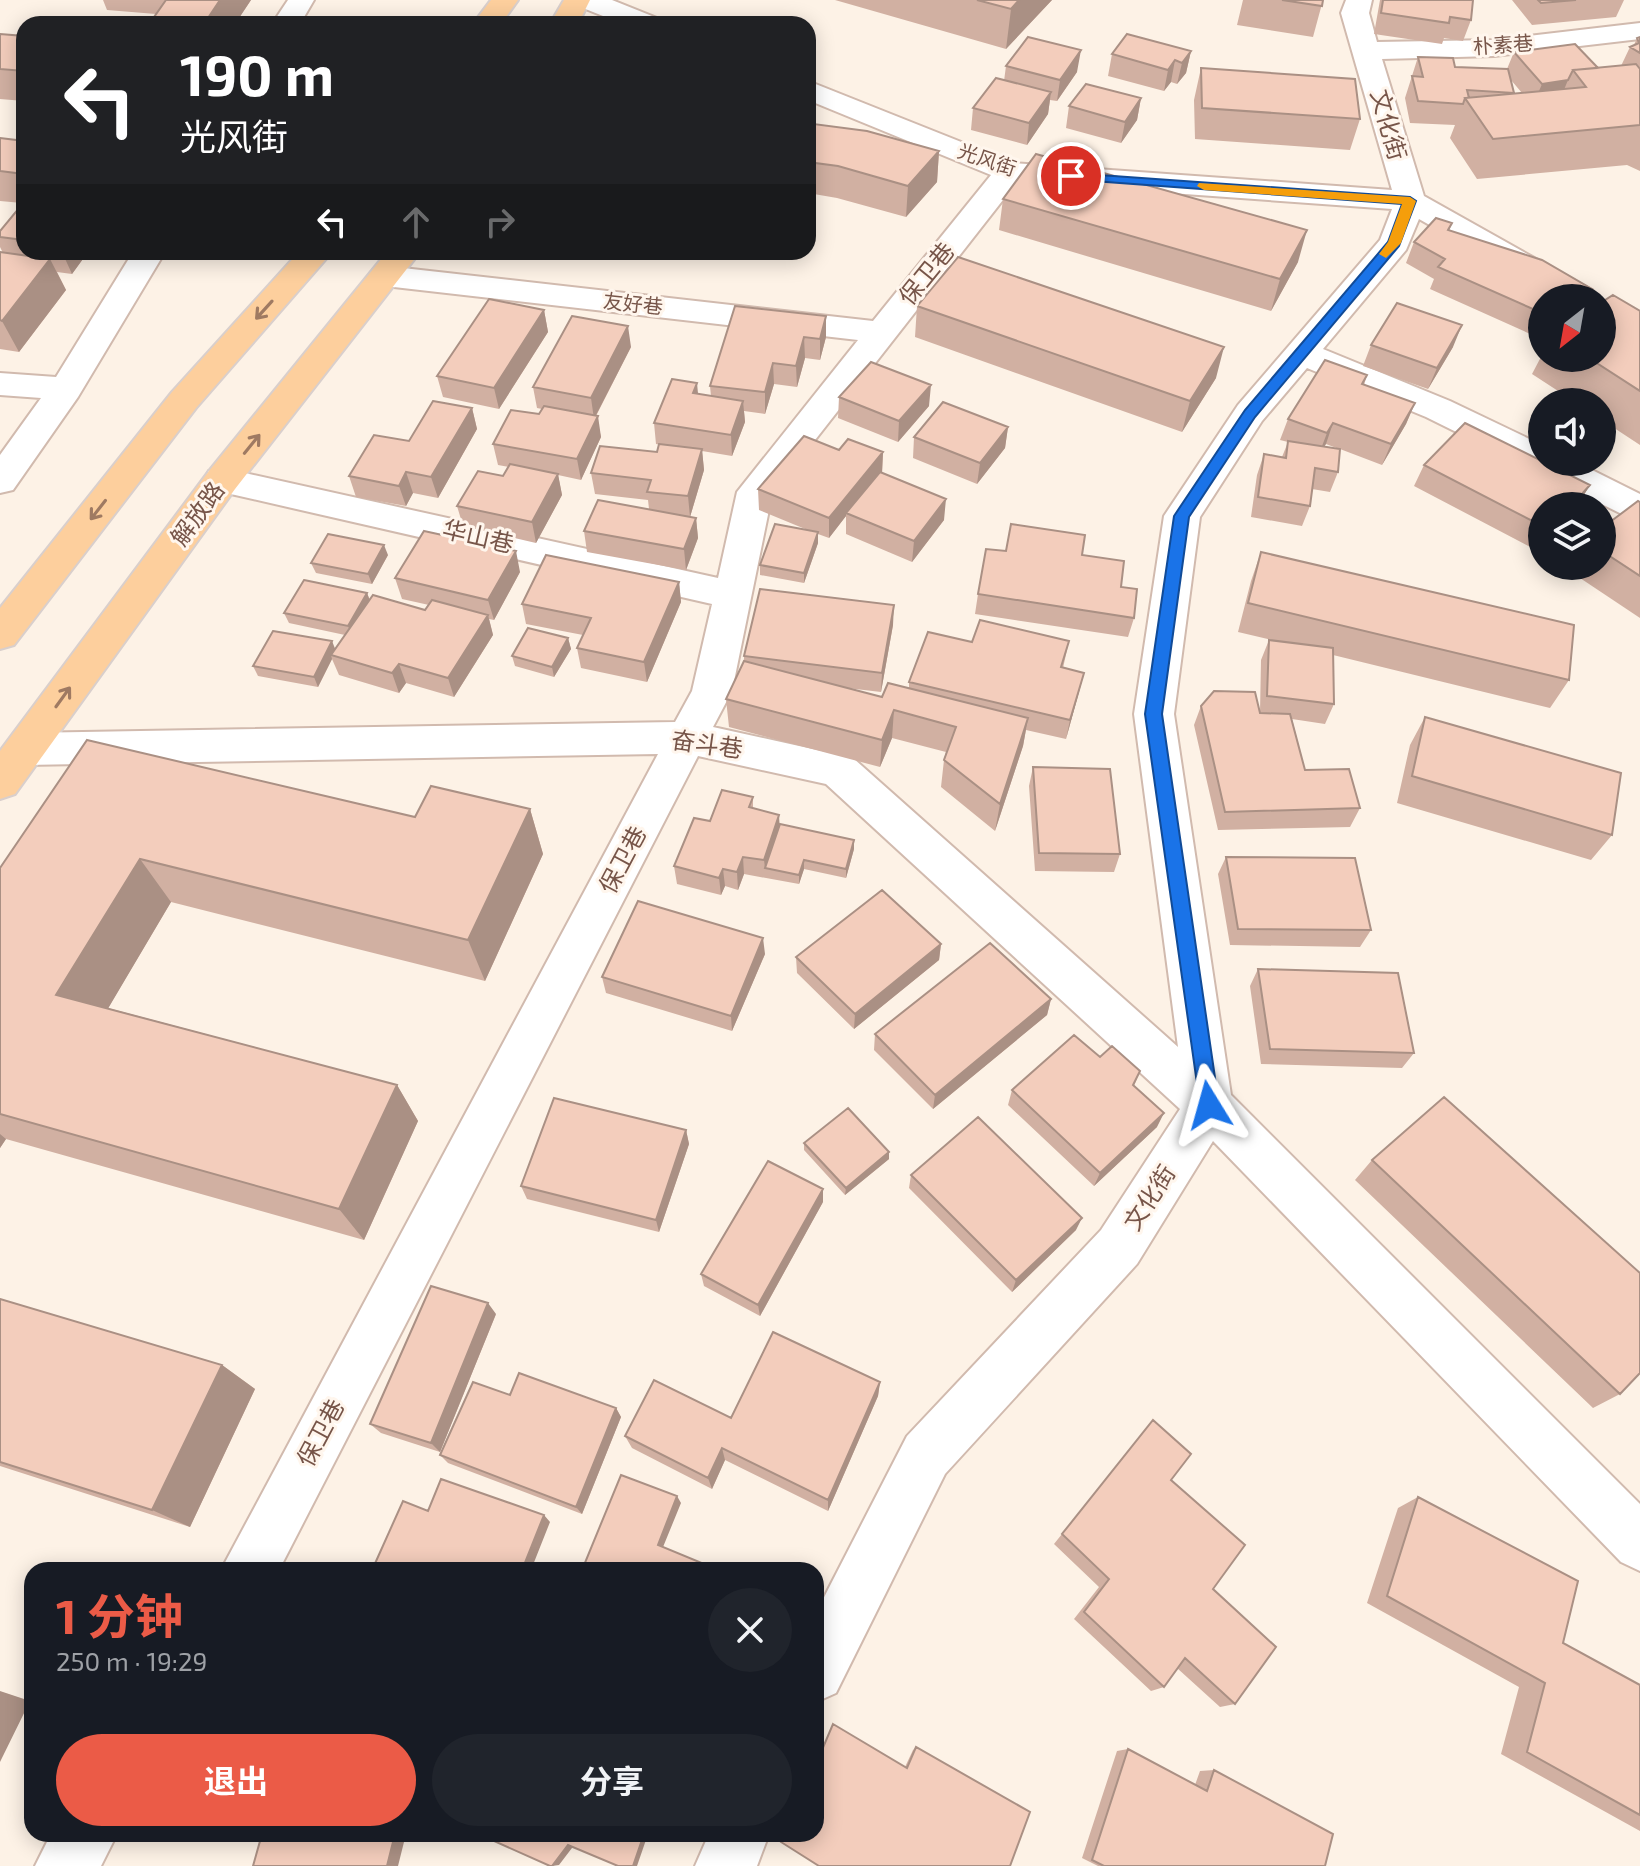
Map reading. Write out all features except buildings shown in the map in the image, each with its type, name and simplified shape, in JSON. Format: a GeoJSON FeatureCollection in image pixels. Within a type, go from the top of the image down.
{"type":"FeatureCollection","features":[{"type":"Feature","properties":{"kind":"main road"},"geometry":{"type":"LineString","coordinates":[[0,635],[184,400],[309,260]]}},
{"type":"Feature","properties":{"kind":"main road","name":"解放路"},"geometry":{"type":"LineString","coordinates":[[0,782],[222,480],[395,264]]}},
{"type":"Feature","properties":{"kind":"street"},"geometry":{"type":"LineString","coordinates":[[588,0],[627,16]]}},
{"type":"Feature","properties":{"kind":"street","name":"文化街"},"geometry":{"type":"LineString","coordinates":[[1359,0],[1355,13],[1410,201]]}},
{"type":"Feature","properties":{"kind":"street","name":"朴素巷"},"geometry":{"type":"LineString","coordinates":[[1366,51],[1494,48],[1640,31]]}},
{"type":"Feature","properties":{"kind":"street"},"geometry":{"type":"LineString","coordinates":[[1569,39],[1605,64]]}},
{"type":"Feature","properties":{"kind":"street","name":"光风街"},"geometry":{"type":"LineString","coordinates":[[816,93],[1009,172],[1410,201],[1557,284]]}},
{"type":"Feature","properties":{"kind":"street","name":"保卫巷"},"geometry":{"type":"LineString","coordinates":[[253,1562],[712,691],[755,492],[1009,172]]}},
{"type":"Feature","properties":{"kind":"street"},"geometry":{"type":"LineString","coordinates":[[1209,1105],[1154,714],[1182,516],[1250,413],[1395,243],[1410,201]]}},
{"type":"Feature","properties":{"kind":"street"},"geometry":{"type":"LineString","coordinates":[[0,481],[66,389],[144,260]]}},
{"type":"Feature","properties":{"kind":"street","name":"友好巷"},"geometry":{"type":"LineString","coordinates":[[395,264],[881,332]]}},
{"type":"Feature","properties":{"kind":"street"},"geometry":{"type":"LineString","coordinates":[[1302,353],[1438,409],[1528,453]]}},
{"type":"Feature","properties":{"kind":"street"},"geometry":{"type":"LineString","coordinates":[[0,384],[66,389]]}},
{"type":"Feature","properties":{"kind":"street"},"geometry":{"type":"LineString","coordinates":[[1573,476],[1640,510]]}},
{"type":"Feature","properties":{"kind":"street","name":"华山巷"},"geometry":{"type":"LineString","coordinates":[[222,480],[733,595]]}},
{"type":"Feature","properties":{"kind":"street","name":"奋斗巷"},"geometry":{"type":"LineString","coordinates":[[25,749],[687,738],[838,770],[1209,1105],[1640,1543]]}},
{"type":"Feature","properties":{"kind":"street","name":"文化街"},"geometry":{"type":"LineString","coordinates":[[824,1657],[926,1455],[1119,1247],[1209,1105]]}},
{"type":"Feature","properties":{"kind":"street"},"geometry":{"type":"LineString","coordinates":[[66,1866],[82,1842]]}},
{"type":"Feature","properties":{"kind":"street"},"geometry":{"type":"LineString","coordinates":[[726,1866],[736,1842]]}},
{"type":"Feature","properties":{"kind":"slow traffic"},"geometry":{"type":"LineString","coordinates":[[1204,186],[1410,201],[1395,243],[1386,254]]}},
{"type":"Feature","properties":{"kind":"route"},"geometry":{"type":"LineString","coordinates":[[1071,176],[1410,201],[1395,243],[1250,413],[1182,516],[1154,714],[1209,1105]]}}]}
